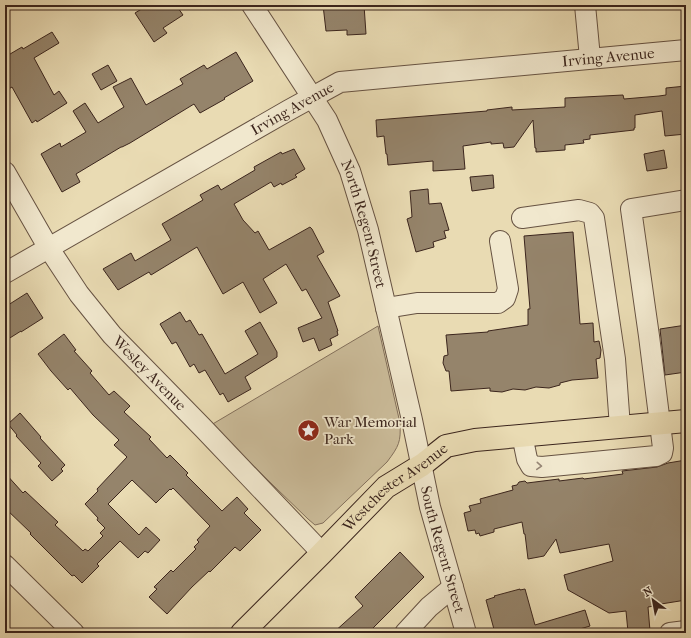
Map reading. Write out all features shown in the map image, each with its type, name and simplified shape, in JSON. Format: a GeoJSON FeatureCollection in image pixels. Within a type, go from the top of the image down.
{"type":"FeatureCollection","features":[{"type":"Feature","properties":{"kind":"main road","name":"Westchester Avenue"},"geometry":{"type":"LineString","coordinates":[[242,633],[386,487],[422,464],[446,446],[475,440],[686,421]]}},
{"type":"Feature","properties":{"kind":"street","name":"North Regent Street"},"geometry":{"type":"LineString","coordinates":[[252,5],[327,120],[350,172],[368,230],[422,464]]}},
{"type":"Feature","properties":{"kind":"street"},"geometry":{"type":"LineString","coordinates":[[585,5],[590,58]]}},
{"type":"Feature","properties":{"kind":"street","name":"Irving Avenue"},"geometry":{"type":"LineString","coordinates":[[5,272],[340,82],[686,50]]}},
{"type":"Feature","properties":{"kind":"street","name":"Wesley Avenue"},"geometry":{"type":"LineString","coordinates":[[5,172],[48,247],[79,294],[112,335],[322,553]]}},
{"type":"Feature","properties":{"kind":"street"},"geometry":{"type":"LineString","coordinates":[[522,436],[531,466],[542,467],[656,456],[662,453],[663,448],[650,336],[631,209],[686,200]]}},
{"type":"Feature","properties":{"kind":"street"},"geometry":{"type":"LineString","coordinates":[[522,218],[579,210],[590,213],[594,218],[609,310],[615,359],[620,427]]}},
{"type":"Feature","properties":{"kind":"street"},"geometry":{"type":"LineString","coordinates":[[386,308],[417,303],[498,303],[505,298],[508,289],[500,241]]}},
{"type":"Feature","properties":{"kind":"street","name":"South Regent Street"},"geometry":{"type":"LineString","coordinates":[[422,464],[430,508],[466,633]]}},
{"type":"Feature","properties":{"kind":"street"},"geometry":{"type":"LineString","coordinates":[[5,565],[74,633]]}},
{"type":"Feature","properties":{"kind":"street"},"geometry":{"type":"LineString","coordinates":[[405,633],[429,607],[453,587]]}},
{"type":"Feature","properties":{"kind":"street"},"geometry":{"type":"LineString","coordinates":[[670,633],[686,631]]}},
{"type":"Feature","properties":{"kind":"shaded area","name":"War Memorial Park"},"geometry":{"type":"Polygon","coordinates":[[[378,326],[400,423],[398,444],[387,462],[323,523],[315,525],[211,425],[378,326]]]}},
{"type":"Feature","properties":{"kind":"building"},"geometry":{"type":"Polygon","coordinates":[[[148,5],[176,5],[183,15],[163,28],[167,33],[154,42],[135,13],[148,5]]]}},
{"type":"Feature","properties":{"kind":"building"},"geometry":{"type":"Polygon","coordinates":[[[323,5],[364,5],[366,34],[347,35],[347,30],[326,31],[323,5]]]}},
{"type":"Feature","properties":{"kind":"building"},"geometry":{"type":"Polygon","coordinates":[[[52,32],[59,43],[34,58],[54,95],[59,91],[67,103],[37,122],[36,120],[32,123],[12,87],[5,91],[5,57],[22,47],[23,49],[52,32]]]}},
{"type":"Feature","properties":{"kind":"building"},"geometry":{"type":"Polygon","coordinates":[[[236,52],[253,81],[200,113],[194,104],[76,174],[80,182],[62,192],[41,154],[60,143],[61,147],[86,132],[73,111],[85,103],[98,123],[124,107],[113,87],[131,78],[146,105],[183,84],[180,79],[204,65],[207,69],[236,52]]]}},
{"type":"Feature","properties":{"kind":"building"},"geometry":{"type":"Polygon","coordinates":[[[108,65],[117,81],[101,90],[92,74],[108,65]]]}},
{"type":"Feature","properties":{"kind":"building"},"geometry":{"type":"Polygon","coordinates":[[[686,86],[686,134],[665,136],[662,111],[635,115],[634,130],[590,135],[590,139],[583,140],[584,143],[565,145],[565,150],[536,152],[533,120],[514,147],[504,148],[503,143],[491,144],[491,142],[463,146],[465,169],[433,171],[433,161],[388,165],[384,136],[377,137],[376,120],[487,111],[512,107],[512,110],[565,107],[565,98],[623,95],[624,99],[659,96],[666,95],[666,88],[686,86]]]}},
{"type":"Feature","properties":{"kind":"building"},"geometry":{"type":"Polygon","coordinates":[[[294,149],[305,169],[295,175],[297,177],[282,185],[281,183],[274,187],[271,182],[234,204],[243,220],[255,233],[258,231],[269,250],[310,227],[312,229],[324,252],[317,256],[340,296],[328,302],[338,331],[338,335],[330,339],[332,345],[319,351],[314,338],[303,342],[298,328],[322,318],[306,289],[302,291],[286,264],[263,279],[277,303],[260,313],[243,282],[223,294],[197,247],[151,275],[149,272],[118,290],[103,269],[131,253],[135,261],[171,240],[162,224],[203,200],[200,195],[218,185],[221,190],[255,170],[254,167],[281,152],[282,154],[294,149]]]}},
{"type":"Feature","properties":{"kind":"building"},"geometry":{"type":"Polygon","coordinates":[[[664,150],[667,168],[647,171],[644,154],[664,150]]]}},
{"type":"Feature","properties":{"kind":"building"},"geometry":{"type":"Polygon","coordinates":[[[493,175],[494,188],[472,191],[470,177],[493,175]]]}},
{"type":"Feature","properties":{"kind":"building"},"geometry":{"type":"Polygon","coordinates":[[[428,189],[429,204],[441,203],[449,230],[444,231],[446,238],[433,242],[434,247],[416,252],[407,219],[412,217],[410,191],[428,189]]]}},
{"type":"Feature","properties":{"kind":"building"},"geometry":{"type":"Polygon","coordinates":[[[573,232],[580,324],[593,323],[594,342],[599,341],[601,350],[600,358],[596,359],[598,378],[572,380],[549,388],[536,387],[525,390],[513,389],[502,392],[490,391],[490,388],[451,391],[449,371],[446,371],[443,363],[444,356],[448,355],[446,335],[488,332],[528,325],[528,309],[530,309],[524,236],[573,232]]]}},
{"type":"Feature","properties":{"kind":"building"},"geometry":{"type":"Polygon","coordinates":[[[27,293],[43,318],[5,341],[5,307],[27,293]]]}},
{"type":"Feature","properties":{"kind":"building"},"geometry":{"type":"Polygon","coordinates":[[[180,312],[186,322],[190,320],[199,335],[202,334],[225,374],[258,354],[245,331],[260,322],[277,352],[277,357],[245,377],[251,389],[228,402],[223,393],[220,395],[205,370],[199,373],[194,364],[190,367],[176,342],[172,344],[160,324],[180,312]]]}},
{"type":"Feature","properties":{"kind":"building"},"geometry":{"type":"Polygon","coordinates":[[[686,325],[686,372],[665,375],[660,329],[686,325]]]}},
{"type":"Feature","properties":{"kind":"building"},"geometry":{"type":"Polygon","coordinates":[[[64,334],[76,350],[74,351],[92,371],[90,373],[109,395],[114,391],[130,406],[124,412],[151,437],[149,439],[167,458],[170,455],[188,473],[186,475],[222,511],[237,497],[248,509],[244,513],[261,530],[240,551],[235,547],[210,572],[209,571],[192,587],[167,614],[149,597],[157,589],[154,587],[171,570],[173,572],[196,549],[194,547],[199,542],[197,540],[210,526],[173,488],[171,490],[170,489],[156,503],[132,480],[108,504],[139,535],[146,527],[160,540],[148,553],[145,551],[138,558],[120,541],[97,564],[99,566],[82,583],[74,575],[72,576],[5,508],[5,473],[23,493],[25,491],[58,522],[55,525],[83,551],[85,549],[88,551],[103,536],[100,533],[105,528],[85,504],[127,457],[114,445],[119,440],[93,415],[70,388],[68,390],[38,354],[64,334]]]}},
{"type":"Feature","properties":{"kind":"building"},"geometry":{"type":"Polygon","coordinates":[[[20,413],[41,437],[40,438],[65,465],[61,469],[63,471],[52,481],[38,466],[41,463],[16,436],[17,435],[8,424],[20,413]]]}},
{"type":"Feature","properties":{"kind":"building"},"geometry":{"type":"Polygon","coordinates":[[[686,460],[686,600],[648,607],[650,631],[628,632],[626,611],[609,613],[568,590],[564,575],[613,561],[609,544],[560,553],[556,539],[544,556],[528,559],[522,522],[494,529],[494,532],[480,536],[479,533],[476,534],[475,530],[468,531],[464,513],[471,511],[469,506],[481,503],[480,499],[513,490],[512,486],[517,485],[519,482],[525,481],[527,483],[559,479],[559,481],[623,474],[622,471],[657,467],[668,463],[686,460]]]}},
{"type":"Feature","properties":{"kind":"building"},"geometry":{"type":"Polygon","coordinates":[[[400,552],[424,577],[368,633],[333,633],[363,606],[355,597],[400,552]]]}},
{"type":"Feature","properties":{"kind":"building"},"geometry":{"type":"Polygon","coordinates":[[[525,589],[535,625],[585,610],[590,626],[580,629],[581,633],[495,633],[486,600],[495,597],[494,596],[525,589]]]}},
{"type":"Feature","properties":{"kind":"place","name":"War Memorial Park"},"geometry":{"type":"Point","coordinates":[309,431]}}]}
